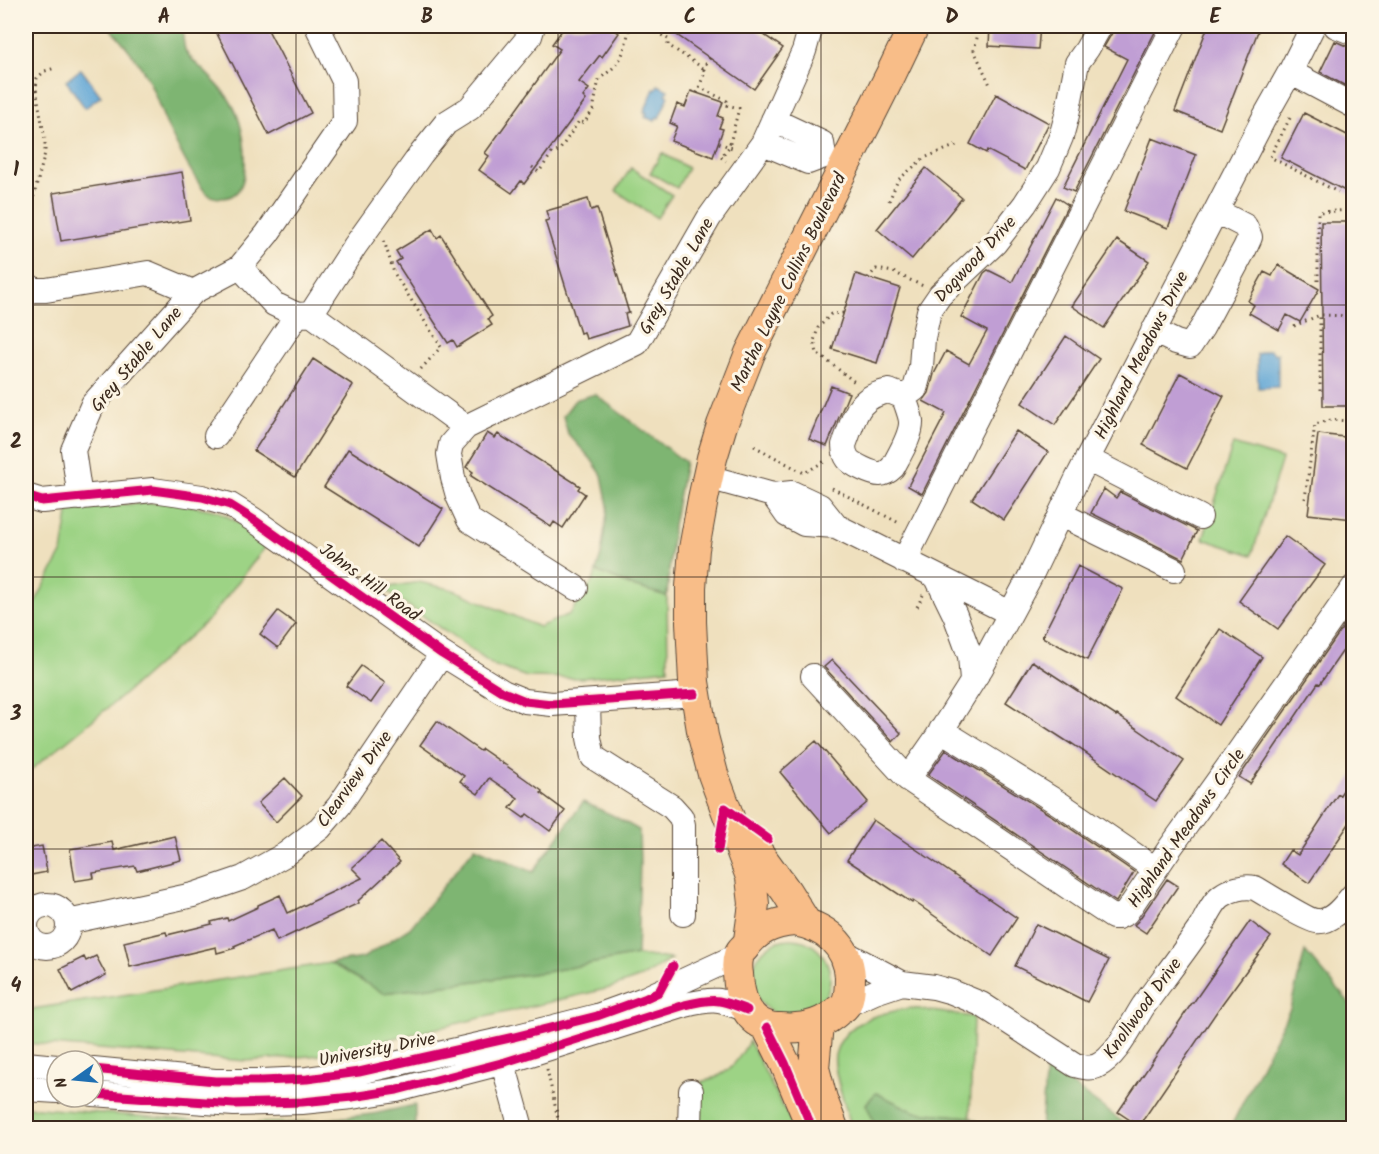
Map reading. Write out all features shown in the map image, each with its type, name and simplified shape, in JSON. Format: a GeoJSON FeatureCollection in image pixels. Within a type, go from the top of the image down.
{"type":"FeatureCollection","features":[{"type":"Feature","properties":{"kind":"main road","name":"Martha Layne Collins Boulevard"},"geometry":{"type":"LineString","coordinates":[[695,694],[691,622],[694,549],[712,458],[722,425],[750,354],[834,160],[891,74],[914,26]]}},
{"type":"Feature","properties":{"kind":"main road"},"geometry":{"type":"LineString","coordinates":[[695,694],[713,774],[751,877],[754,904],[744,947],[737,965],[741,997],[757,1018],[785,1064],[812,1128]]}},
{"type":"Feature","properties":{"kind":"main road"},"geometry":{"type":"LineString","coordinates":[[725,808],[786,891],[806,923]]}},
{"type":"Feature","properties":{"kind":"main road"},"geometry":{"type":"LineString","coordinates":[[744,947],[757,933],[768,926],[781,922],[806,923],[817,927],[836,941],[850,969],[850,987],[846,1005],[833,1016],[818,1024],[798,1029],[757,1018]]}},
{"type":"Feature","properties":{"kind":"main road"},"geometry":{"type":"LineString","coordinates":[[818,1024],[814,1068],[822,1100],[833,1128]]}},
{"type":"Feature","properties":{"kind":"street","name":"Grey Stable Lane"},"geometry":{"type":"LineString","coordinates":[[80,498],[73,450],[93,404],[194,292],[240,267],[267,234],[345,121],[344,81],[318,26]]}},
{"type":"Feature","properties":{"kind":"street"},"geometry":{"type":"LineString","coordinates":[[216,436],[421,154],[446,123],[470,108],[530,36],[533,26]]}},
{"type":"Feature","properties":{"kind":"street","name":"Grey Stable Lane"},"geometry":{"type":"LineString","coordinates":[[466,427],[637,343],[709,218],[763,143],[804,51],[809,26]]}},
{"type":"Feature","properties":{"kind":"street","name":"Dogwood Drive"},"geometry":{"type":"LineString","coordinates":[[904,397],[915,388],[921,367],[923,338],[929,311],[940,295],[995,243],[1025,204],[1048,168],[1067,116],[1077,63],[1100,26]]}},
{"type":"Feature","properties":{"kind":"street"},"geometry":{"type":"LineString","coordinates":[[904,561],[1174,26]]}},
{"type":"Feature","properties":{"kind":"street","name":"Highland Meadows Drive"},"geometry":{"type":"LineString","coordinates":[[1010,613],[1264,118],[1299,77],[1313,26]]}},
{"type":"Feature","properties":{"kind":"street"},"geometry":{"type":"LineString","coordinates":[[1336,26],[1353,33]]}},
{"type":"Feature","properties":{"kind":"street"},"geometry":{"type":"LineString","coordinates":[[1299,77],[1353,106]]}},
{"type":"Feature","properties":{"kind":"street"},"geometry":{"type":"LineString","coordinates":[[773,120],[822,143],[834,160]]}},
{"type":"Feature","properties":{"kind":"street"},"geometry":{"type":"LineString","coordinates":[[763,143],[808,162],[834,160]]}},
{"type":"Feature","properties":{"kind":"street"},"geometry":{"type":"LineString","coordinates":[[1153,331],[1190,346],[1245,248],[1250,237],[1245,226],[1216,211]]}},
{"type":"Feature","properties":{"kind":"street"},"geometry":{"type":"LineString","coordinates":[[240,267],[274,304],[304,314],[466,427],[452,444],[449,454],[458,496],[469,520],[576,588]]}},
{"type":"Feature","properties":{"kind":"street","name":"Grey Stable Lane"},"geometry":{"type":"LineString","coordinates":[[26,284],[34,290],[46,290],[148,273],[194,292]]}},
{"type":"Feature","properties":{"kind":"street"},"geometry":{"type":"LineString","coordinates":[[889,391],[904,397],[910,415],[911,430],[893,467],[888,472],[875,474],[850,462],[844,444],[859,405],[872,395],[889,391]]}},
{"type":"Feature","properties":{"kind":"street"},"geometry":{"type":"LineString","coordinates":[[1088,459],[1200,518]]}},
{"type":"Feature","properties":{"kind":"street"},"geometry":{"type":"LineString","coordinates":[[708,477],[773,495],[792,493],[820,506],[836,526],[1010,613],[981,668],[908,779]]}},
{"type":"Feature","properties":{"kind":"street","name":"Johns Hill Road"},"geometry":{"type":"LineString","coordinates":[[26,496],[42,501],[153,490],[202,497],[230,505],[442,654],[503,692],[525,701],[552,704],[695,694]]}},
{"type":"Feature","properties":{"kind":"street"},"geometry":{"type":"LineString","coordinates":[[1060,514],[1174,570]]}},
{"type":"Feature","properties":{"kind":"street"},"geometry":{"type":"LineString","coordinates":[[936,576],[955,615],[970,656],[972,681]]}},
{"type":"Feature","properties":{"kind":"street","name":"Highland Meadows Circle"},"geometry":{"type":"LineString","coordinates":[[813,676],[908,779],[1113,917],[1118,917],[1126,913],[1353,587]]}},
{"type":"Feature","properties":{"kind":"street","name":"Clearview Drive"},"geometry":{"type":"LineString","coordinates":[[68,922],[193,895],[243,878],[286,854],[320,828],[339,806],[442,654]]}},
{"type":"Feature","properties":{"kind":"street"},"geometry":{"type":"LineString","coordinates":[[588,702],[589,738],[593,757],[672,807],[681,817],[683,825],[683,914]]}},
{"type":"Feature","properties":{"kind":"street"},"geometry":{"type":"LineString","coordinates":[[941,730],[1060,804],[1155,869]]}},
{"type":"Feature","properties":{"kind":"street","name":"Knollwood Drive"},"geometry":{"type":"LineString","coordinates":[[843,952],[902,982],[952,992],[981,1004],[1074,1065],[1086,1068],[1102,1063],[1113,1053],[1219,897],[1247,886],[1317,921],[1333,916],[1353,894]]}},
{"type":"Feature","properties":{"kind":"street","name":"University Drive"},"geometry":{"type":"LineString","coordinates":[[105,1071],[215,1081],[307,1079],[359,1072],[597,1016],[644,999],[744,947]]}},
{"type":"Feature","properties":{"kind":"street","name":"Knollwood Drive"},"geometry":{"type":"LineString","coordinates":[[846,1005],[902,982]]}},
{"type":"Feature","properties":{"kind":"street"},"geometry":{"type":"LineString","coordinates":[[105,1095],[234,1104],[302,1102],[352,1097],[397,1090],[505,1062],[685,1005],[708,1000],[723,1001],[757,1018]]}},
{"type":"Feature","properties":{"kind":"street"},"geometry":{"type":"LineString","coordinates":[[505,1062],[506,1074],[521,1128]]}},
{"type":"Feature","properties":{"kind":"street"},"geometry":{"type":"LineString","coordinates":[[26,1064],[45,1065]]}},
{"type":"Feature","properties":{"kind":"street"},"geometry":{"type":"LineString","coordinates":[[26,1089],[45,1090]]}},
{"type":"Feature","properties":{"kind":"street"},"geometry":{"type":"LineString","coordinates":[[690,1128],[691,1091]]}},
{"type":"Feature","properties":{"kind":"path"},"geometry":{"type":"LineString","coordinates":[[532,167],[539,172],[552,153],[560,151],[579,121],[584,123],[593,110],[598,79],[612,69],[623,54],[630,26]]}},
{"type":"Feature","properties":{"kind":"path"},"geometry":{"type":"LineString","coordinates":[[646,26],[668,39],[668,45],[703,68],[705,72],[697,93]]}},
{"type":"Feature","properties":{"kind":"path"},"geometry":{"type":"LineString","coordinates":[[655,32],[660,26]]}},
{"type":"Feature","properties":{"kind":"path"},"geometry":{"type":"LineString","coordinates":[[980,26],[974,50],[991,87]]}},
{"type":"Feature","properties":{"kind":"path"},"geometry":{"type":"LineString","coordinates":[[703,68],[711,58]]}},
{"type":"Feature","properties":{"kind":"path"},"geometry":{"type":"LineString","coordinates":[[26,226],[45,153],[45,140],[36,89],[37,78],[45,71],[55,68]]}},
{"type":"Feature","properties":{"kind":"path"},"geometry":{"type":"LineString","coordinates":[[1299,77],[1270,157],[1338,192]]}},
{"type":"Feature","properties":{"kind":"path"},"geometry":{"type":"LineString","coordinates":[[699,87],[727,101],[726,105],[739,108],[729,147],[721,157],[742,172]]}},
{"type":"Feature","properties":{"kind":"path"},"geometry":{"type":"LineString","coordinates":[[889,201],[898,180],[924,158],[960,144]]}},
{"type":"Feature","properties":{"kind":"path"},"geometry":{"type":"LineString","coordinates":[[1318,281],[1318,212],[1353,210]]}},
{"type":"Feature","properties":{"kind":"path"},"geometry":{"type":"LineString","coordinates":[[371,224],[385,244],[394,273],[441,347],[406,384]]}},
{"type":"Feature","properties":{"kind":"path"},"geometry":{"type":"LineString","coordinates":[[868,278],[876,269],[893,272],[940,295]]}},
{"type":"Feature","properties":{"kind":"path"},"geometry":{"type":"LineString","coordinates":[[843,313],[831,314],[818,328],[814,341],[817,353],[872,395]]}},
{"type":"Feature","properties":{"kind":"path"},"geometry":{"type":"LineString","coordinates":[[1294,326],[1320,315],[1353,316]]}},
{"type":"Feature","properties":{"kind":"path"},"geometry":{"type":"LineString","coordinates":[[1320,315],[1320,391]]}},
{"type":"Feature","properties":{"kind":"path"},"geometry":{"type":"LineString","coordinates":[[1305,500],[1315,424],[1331,420],[1353,421]]}},
{"type":"Feature","properties":{"kind":"path"},"geometry":{"type":"LineString","coordinates":[[754,446],[804,473],[845,451]]}},
{"type":"Feature","properties":{"kind":"path"},"geometry":{"type":"LineString","coordinates":[[825,484],[919,533]]}},
{"type":"Feature","properties":{"kind":"path"},"geometry":{"type":"LineString","coordinates":[[542,1050],[560,1128]]}},
{"type":"Feature","properties":{"kind":"green space"},"geometry":{"type":"Polygon","coordinates":[[[109,26],[182,26],[186,52],[224,92],[239,120],[244,141],[245,167],[239,189],[232,196],[215,197],[202,188],[164,120],[145,74],[131,52],[109,26]]]}},
{"type":"Feature","properties":{"kind":"green space"},"geometry":{"type":"Polygon","coordinates":[[[662,153],[688,168],[677,188],[650,173],[662,153]]]}},
{"type":"Feature","properties":{"kind":"green space"},"geometry":{"type":"Polygon","coordinates":[[[631,168],[672,195],[657,218],[616,191],[631,168]]]}},
{"type":"Feature","properties":{"kind":"green space"},"geometry":{"type":"Polygon","coordinates":[[[595,394],[685,462],[673,525],[667,596],[632,586],[596,571],[601,555],[608,506],[602,475],[568,434],[563,416],[575,400],[595,394]]]}},
{"type":"Feature","properties":{"kind":"green space"},"geometry":{"type":"Polygon","coordinates":[[[1233,444],[1282,459],[1252,555],[1203,539],[1233,444]]]}},
{"type":"Feature","properties":{"kind":"green space"},"geometry":{"type":"Polygon","coordinates":[[[172,502],[218,511],[270,541],[210,618],[121,697],[26,774],[26,619],[62,553],[69,507],[172,502]]]}},
{"type":"Feature","properties":{"kind":"green space"},"geometry":{"type":"Polygon","coordinates":[[[596,571],[632,586],[667,596],[668,669],[582,678],[527,677],[493,665],[383,588],[419,582],[454,590],[539,627],[570,614],[594,579],[596,571]]]}},
{"type":"Feature","properties":{"kind":"green space"},"geometry":{"type":"Polygon","coordinates":[[[583,802],[639,830],[637,955],[546,972],[383,993],[330,963],[363,958],[410,928],[475,847],[533,872],[583,802]]]}},
{"type":"Feature","properties":{"kind":"green space"},"geometry":{"type":"Polygon","coordinates":[[[791,939],[806,942],[819,950],[827,963],[830,978],[827,993],[819,1006],[806,1014],[791,1017],[776,1014],[763,1006],[755,993],[752,978],[755,963],[763,950],[776,942],[791,939]]]}},
{"type":"Feature","properties":{"kind":"green space"},"geometry":{"type":"Polygon","coordinates":[[[1305,951],[1353,1007],[1353,1128],[1230,1128],[1290,1009],[1305,951]]]}},
{"type":"Feature","properties":{"kind":"green space"},"geometry":{"type":"Polygon","coordinates":[[[637,955],[671,959],[644,976],[610,988],[322,1055],[246,1061],[26,1043],[26,1010],[330,963],[384,993],[546,972],[637,955]]]}},
{"type":"Feature","properties":{"kind":"green space"},"geometry":{"type":"Polygon","coordinates":[[[911,1008],[973,1017],[970,1117],[915,1112],[876,1093],[866,1104],[877,1128],[852,1128],[836,1070],[835,1055],[840,1043],[846,1034],[865,1020],[911,1008]]]}},
{"type":"Feature","properties":{"kind":"green space"},"geometry":{"type":"Polygon","coordinates":[[[749,1041],[795,1128],[700,1128],[701,1082],[718,1077],[730,1068],[749,1041]]]}},
{"type":"Feature","properties":{"kind":"green space"},"geometry":{"type":"Polygon","coordinates":[[[1046,1066],[1131,1128],[1041,1128],[1046,1066]]]}},
{"type":"Feature","properties":{"kind":"green space"},"geometry":{"type":"Polygon","coordinates":[[[876,1093],[915,1112],[970,1117],[988,1128],[877,1128],[866,1104],[876,1093]]]}},
{"type":"Feature","properties":{"kind":"green space"},"geometry":{"type":"Polygon","coordinates":[[[415,1105],[415,1128],[274,1128],[294,1123],[373,1114],[415,1105]]]}},
{"type":"Feature","properties":{"kind":"green space"},"geometry":{"type":"Polygon","coordinates":[[[26,1107],[223,1123],[294,1123],[274,1128],[26,1128],[26,1107]]]}},
{"type":"Feature","properties":{"kind":"water"},"geometry":{"type":"Polygon","coordinates":[[[81,69],[101,96],[85,108],[66,81],[81,69]]]}},
{"type":"Feature","properties":{"kind":"water"},"geometry":{"type":"Polygon","coordinates":[[[658,85],[668,90],[666,94],[669,96],[659,118],[657,117],[655,121],[645,117],[647,113],[644,112],[658,85]]]}},
{"type":"Feature","properties":{"kind":"water"},"geometry":{"type":"Polygon","coordinates":[[[1268,350],[1275,354],[1278,353],[1278,387],[1258,388],[1257,354],[1268,350]]]}},
{"type":"Feature","properties":{"kind":"building"},"geometry":{"type":"Polygon","coordinates":[[[213,26],[266,26],[311,113],[269,135],[213,26]]]}},
{"type":"Feature","properties":{"kind":"building"},"geometry":{"type":"Polygon","coordinates":[[[565,26],[609,26],[619,33],[602,57],[600,55],[579,82],[589,89],[583,97],[586,100],[524,184],[521,181],[512,193],[479,170],[489,156],[485,153],[560,49],[552,44],[565,26]]]}},
{"type":"Feature","properties":{"kind":"building"},"geometry":{"type":"Polygon","coordinates":[[[664,26],[751,26],[783,48],[754,89],[664,26]]]}},
{"type":"Feature","properties":{"kind":"building"},"geometry":{"type":"Polygon","coordinates":[[[990,26],[1040,26],[1038,49],[989,46],[990,26]]]}},
{"type":"Feature","properties":{"kind":"building"},"geometry":{"type":"Polygon","coordinates":[[[1114,26],[1158,26],[1074,192],[1063,187],[1127,59],[1104,47],[1114,26]]]}},
{"type":"Feature","properties":{"kind":"building"},"geometry":{"type":"Polygon","coordinates":[[[1208,26],[1260,26],[1220,129],[1175,111],[1208,26]]]}},
{"type":"Feature","properties":{"kind":"building"},"geometry":{"type":"Polygon","coordinates":[[[1335,41],[1353,49],[1353,90],[1320,72],[1335,41]]]}},
{"type":"Feature","properties":{"kind":"building"},"geometry":{"type":"Polygon","coordinates":[[[691,91],[723,102],[718,116],[723,118],[719,128],[723,129],[713,157],[671,141],[677,126],[670,123],[677,104],[685,107],[691,91]]]}},
{"type":"Feature","properties":{"kind":"building"},"geometry":{"type":"Polygon","coordinates":[[[996,94],[1049,123],[1025,170],[987,150],[986,153],[970,144],[996,94]]]}},
{"type":"Feature","properties":{"kind":"building"},"geometry":{"type":"Polygon","coordinates":[[[1304,113],[1353,138],[1353,195],[1281,158],[1304,113]]]}},
{"type":"Feature","properties":{"kind":"building"},"geometry":{"type":"Polygon","coordinates":[[[1152,138],[1196,155],[1168,228],[1124,211],[1152,138]]]}},
{"type":"Feature","properties":{"kind":"building"},"geometry":{"type":"Polygon","coordinates":[[[926,168],[962,198],[912,259],[877,229],[926,168]]]}},
{"type":"Feature","properties":{"kind":"building"},"geometry":{"type":"Polygon","coordinates":[[[182,172],[190,220],[61,241],[53,193],[182,172]]]}},
{"type":"Feature","properties":{"kind":"building"},"geometry":{"type":"Polygon","coordinates":[[[1056,197],[1068,205],[922,494],[908,486],[946,413],[923,401],[929,393],[934,374],[946,351],[969,364],[987,331],[961,317],[984,273],[988,270],[1012,282],[1056,197]]]}},
{"type":"Feature","properties":{"kind":"building"},"geometry":{"type":"Polygon","coordinates":[[[588,199],[591,210],[597,208],[629,313],[625,314],[628,326],[586,339],[584,332],[580,333],[545,221],[549,220],[546,211],[588,199]]]}},
{"type":"Feature","properties":{"kind":"building"},"geometry":{"type":"Polygon","coordinates":[[[1321,222],[1353,222],[1353,406],[1323,406],[1321,222]]]}},
{"type":"Feature","properties":{"kind":"building"},"geometry":{"type":"Polygon","coordinates":[[[432,229],[437,238],[441,235],[492,316],[488,319],[492,325],[457,347],[453,340],[448,343],[396,262],[401,259],[396,251],[432,229]]]}},
{"type":"Feature","properties":{"kind":"building"},"geometry":{"type":"Polygon","coordinates":[[[1117,240],[1149,261],[1104,328],[1072,306],[1117,240]]]}},
{"type":"Feature","properties":{"kind":"building"},"geometry":{"type":"Polygon","coordinates":[[[1278,265],[1319,289],[1300,322],[1287,315],[1279,330],[1249,313],[1254,305],[1248,301],[1264,272],[1272,276],[1278,265]]]}},
{"type":"Feature","properties":{"kind":"building"},"geometry":{"type":"Polygon","coordinates":[[[856,274],[900,288],[877,363],[832,349],[856,274]]]}},
{"type":"Feature","properties":{"kind":"building"},"geometry":{"type":"Polygon","coordinates":[[[1066,336],[1099,359],[1055,425],[1022,403],[1066,336]]]}},
{"type":"Feature","properties":{"kind":"building"},"geometry":{"type":"Polygon","coordinates":[[[313,359],[353,385],[295,477],[254,451],[313,359]]]}},
{"type":"Feature","properties":{"kind":"building"},"geometry":{"type":"Polygon","coordinates":[[[1180,373],[1224,396],[1187,468],[1143,445],[1180,373]]]}},
{"type":"Feature","properties":{"kind":"building"},"geometry":{"type":"Polygon","coordinates":[[[831,386],[849,393],[827,446],[809,439],[831,386]]]}},
{"type":"Feature","properties":{"kind":"building"},"geometry":{"type":"Polygon","coordinates":[[[1016,431],[1048,452],[1004,520],[972,499],[1016,431]]]}},
{"type":"Feature","properties":{"kind":"building"},"geometry":{"type":"Polygon","coordinates":[[[487,433],[495,438],[498,434],[580,486],[578,489],[585,494],[563,528],[554,522],[551,527],[471,476],[473,472],[466,467],[487,433]]]}},
{"type":"Feature","properties":{"kind":"building"},"geometry":{"type":"Polygon","coordinates":[[[1318,434],[1353,438],[1353,519],[1308,514],[1318,434]]]}},
{"type":"Feature","properties":{"kind":"building"},"geometry":{"type":"Polygon","coordinates":[[[348,449],[443,509],[419,547],[324,487],[348,449]]]}},
{"type":"Feature","properties":{"kind":"building"},"geometry":{"type":"Polygon","coordinates":[[[1104,489],[1116,498],[1120,492],[1197,531],[1183,559],[1091,513],[1104,489]]]}},
{"type":"Feature","properties":{"kind":"building"},"geometry":{"type":"Polygon","coordinates":[[[1285,536],[1325,565],[1278,629],[1239,601],[1285,536]]]}},
{"type":"Feature","properties":{"kind":"building"},"geometry":{"type":"Polygon","coordinates":[[[1078,566],[1123,589],[1087,660],[1042,637],[1078,566]]]}},
{"type":"Feature","properties":{"kind":"building"},"geometry":{"type":"Polygon","coordinates":[[[278,611],[296,624],[278,648],[260,634],[278,611]]]}},
{"type":"Feature","properties":{"kind":"building"},"geometry":{"type":"Polygon","coordinates":[[[1353,613],[1353,636],[1320,684],[1318,683],[1250,784],[1239,777],[1353,613]]]}},
{"type":"Feature","properties":{"kind":"building"},"geometry":{"type":"Polygon","coordinates":[[[1220,629],[1262,657],[1218,725],[1176,696],[1220,629]]]}},
{"type":"Feature","properties":{"kind":"building"},"geometry":{"type":"Polygon","coordinates":[[[832,660],[901,733],[893,742],[824,667],[832,660]]]}},
{"type":"Feature","properties":{"kind":"building"},"geometry":{"type":"Polygon","coordinates":[[[1032,661],[1184,761],[1156,801],[1006,702],[1032,661]]]}},
{"type":"Feature","properties":{"kind":"building"},"geometry":{"type":"Polygon","coordinates":[[[361,666],[385,683],[371,703],[346,686],[361,666]]]}},
{"type":"Feature","properties":{"kind":"building"},"geometry":{"type":"Polygon","coordinates":[[[437,721],[524,778],[565,811],[550,831],[527,814],[524,818],[510,808],[518,798],[489,778],[478,794],[460,781],[464,776],[420,745],[437,721]]]}},
{"type":"Feature","properties":{"kind":"building"},"geometry":{"type":"Polygon","coordinates":[[[816,741],[868,802],[831,833],[780,772],[816,741]]]}},
{"type":"Feature","properties":{"kind":"building"},"geometry":{"type":"Polygon","coordinates":[[[946,750],[1052,816],[1134,872],[1116,902],[928,775],[946,750]]]}},
{"type":"Feature","properties":{"kind":"building"},"geometry":{"type":"Polygon","coordinates":[[[1353,775],[1353,818],[1309,883],[1281,864],[1290,850],[1298,855],[1353,775]]]}},
{"type":"Feature","properties":{"kind":"building"},"geometry":{"type":"Polygon","coordinates":[[[285,778],[302,796],[276,822],[258,803],[285,778]]]}},
{"type":"Feature","properties":{"kind":"building"},"geometry":{"type":"Polygon","coordinates":[[[873,820],[1017,918],[992,956],[913,901],[912,903],[847,860],[873,820]]]}},
{"type":"Feature","properties":{"kind":"building"},"geometry":{"type":"Polygon","coordinates":[[[175,836],[181,860],[137,871],[135,866],[93,873],[94,878],[75,881],[70,849],[112,842],[114,850],[175,836]]]}},
{"type":"Feature","properties":{"kind":"building"},"geometry":{"type":"Polygon","coordinates":[[[381,841],[400,862],[358,901],[359,903],[277,941],[272,930],[234,946],[235,948],[217,953],[216,947],[130,967],[124,942],[166,932],[167,935],[227,918],[228,921],[280,895],[288,913],[362,878],[352,868],[381,841]]]}},
{"type":"Feature","properties":{"kind":"building"},"geometry":{"type":"Polygon","coordinates":[[[42,846],[47,872],[26,876],[26,849],[42,846]]]}},
{"type":"Feature","properties":{"kind":"building"},"geometry":{"type":"Polygon","coordinates":[[[1167,879],[1178,886],[1146,933],[1134,925],[1167,879]]]}},
{"type":"Feature","properties":{"kind":"building"},"geometry":{"type":"Polygon","coordinates":[[[1250,921],[1271,937],[1222,1004],[1139,1126],[1118,1112],[1250,921]]]}},
{"type":"Feature","properties":{"kind":"building"},"geometry":{"type":"Polygon","coordinates":[[[1036,924],[1109,960],[1087,1002],[1015,966],[1036,924]]]}},
{"type":"Feature","properties":{"kind":"building"},"geometry":{"type":"Polygon","coordinates":[[[96,956],[106,975],[72,993],[60,969],[84,957],[86,961],[96,956]]]}},
{"type":"Feature","properties":{"kind":"cycle path"},"geometry":{"type":"LineString","coordinates":[[26,496],[42,501],[153,490],[202,497],[230,505],[442,654],[503,692],[525,701],[552,704],[695,694]]}},
{"type":"Feature","properties":{"kind":"cycle path"},"geometry":{"type":"LineString","coordinates":[[718,850],[725,808],[768,839]]}},
{"type":"Feature","properties":{"kind":"cycle path"},"geometry":{"type":"LineString","coordinates":[[105,1070],[215,1081],[307,1079],[359,1072],[597,1016],[659,992],[673,966]]}},
{"type":"Feature","properties":{"kind":"cycle path"},"geometry":{"type":"LineString","coordinates":[[105,1095],[234,1104],[302,1102],[352,1097],[397,1090],[505,1062],[685,1005],[717,1001],[747,1010]]}},
{"type":"Feature","properties":{"kind":"cycle path"},"geometry":{"type":"LineString","coordinates":[[767,1027],[812,1128]]}}]}
